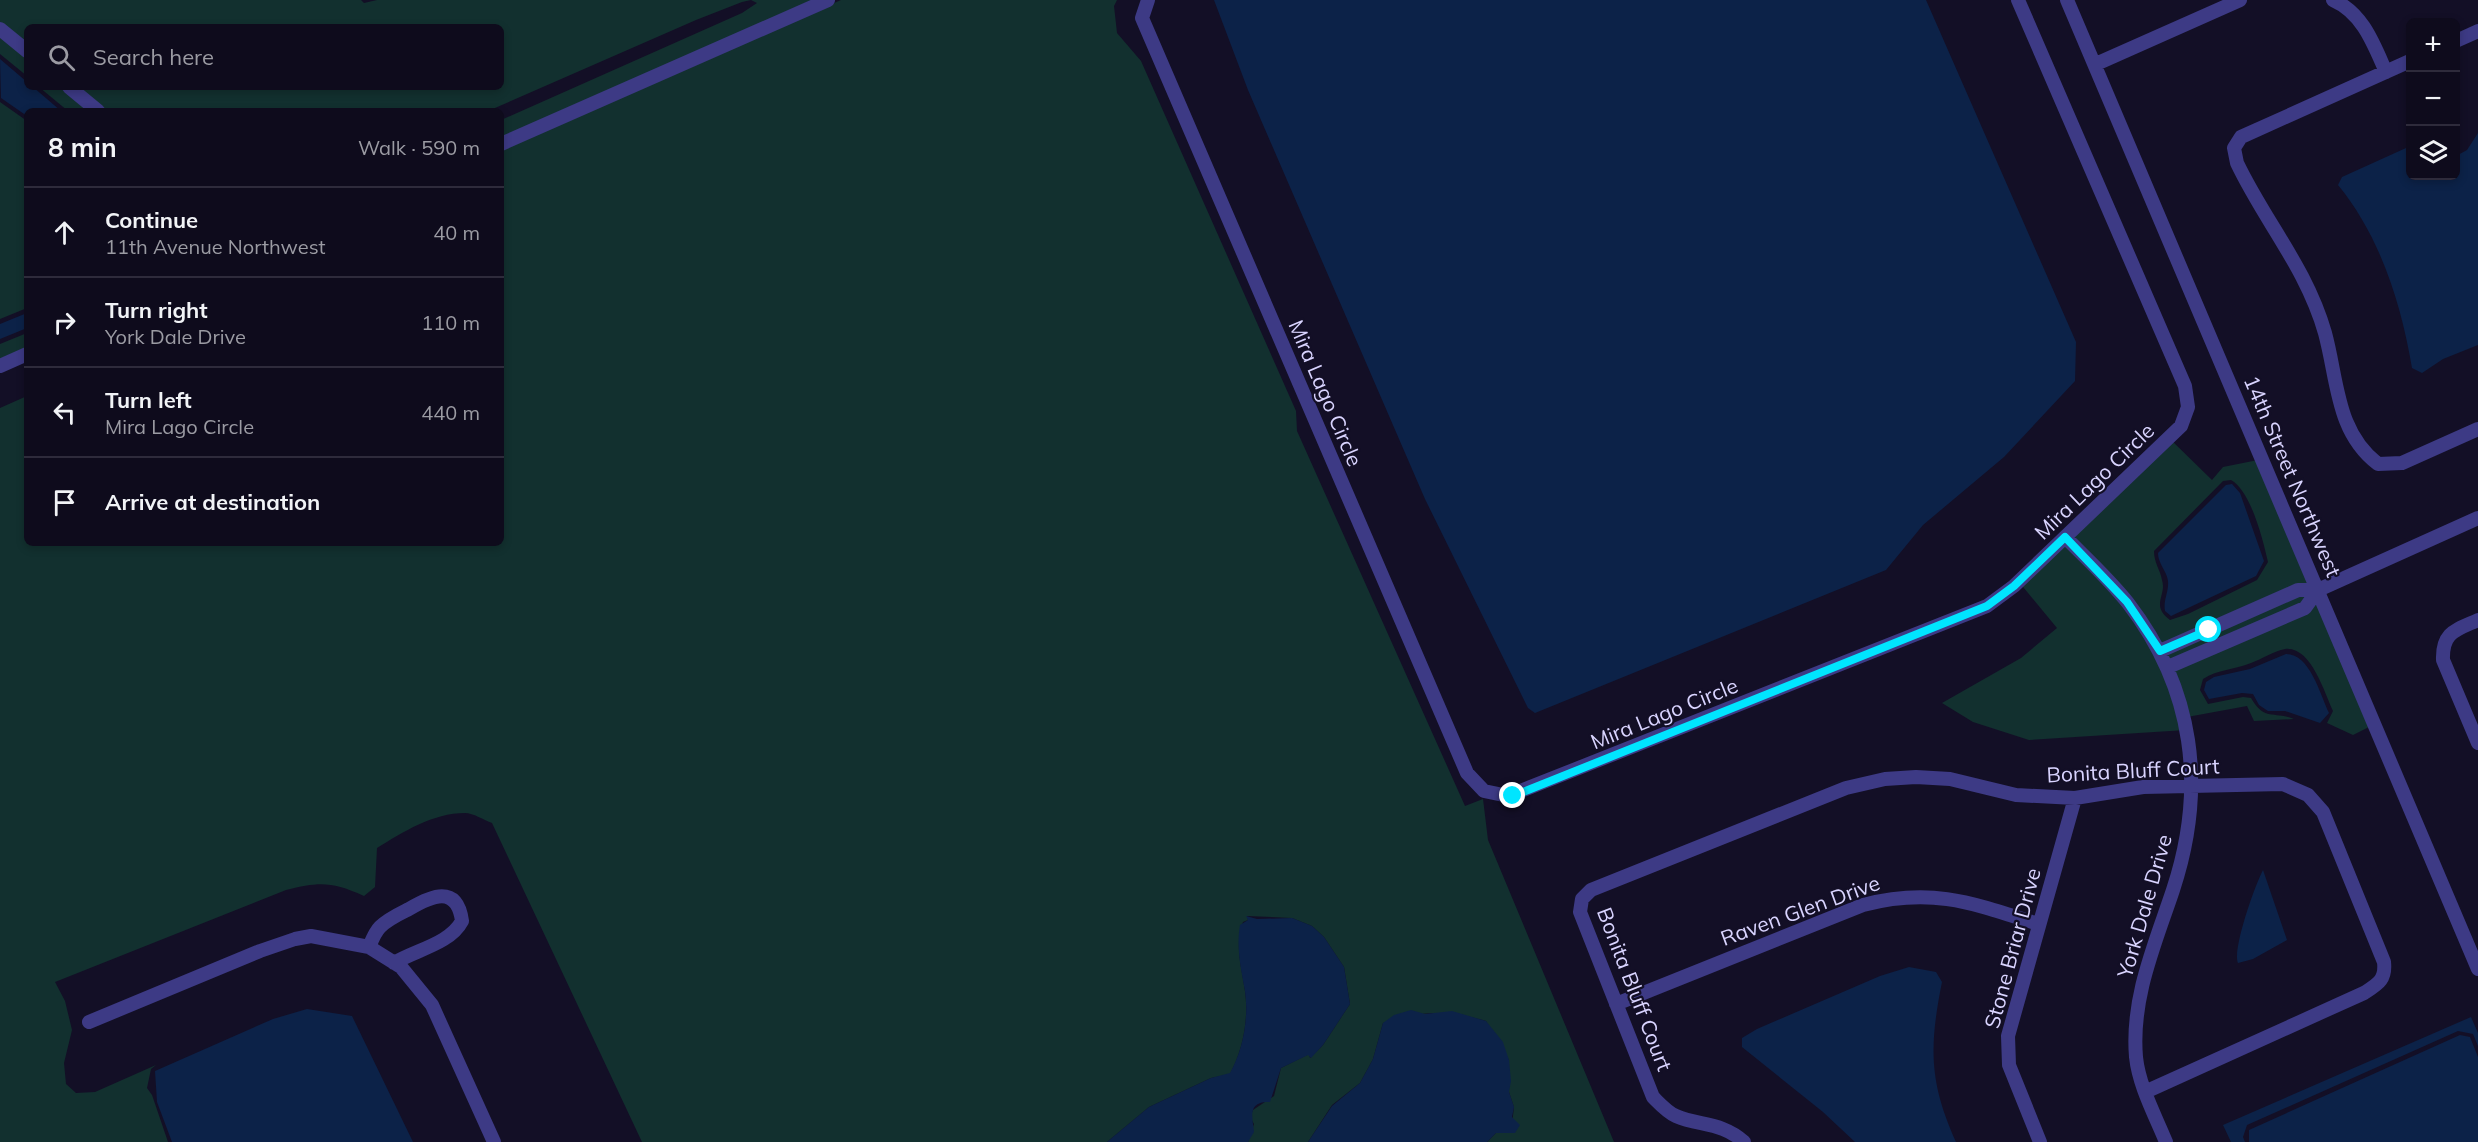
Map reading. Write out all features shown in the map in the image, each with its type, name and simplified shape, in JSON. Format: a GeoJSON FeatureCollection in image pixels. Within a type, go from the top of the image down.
{"type":"FeatureCollection","features":[{"type":"Feature","properties":{"kind":"street"},"geometry":{"type":"LineString","coordinates":[[504,143],[828,0]]}},
{"type":"Feature","properties":{"kind":"street","name":"Mira Lago Circle"},"geometry":{"type":"LineString","coordinates":[[1148,0],[1142,18],[1467,773],[1484,791],[1502,796],[1522,793],[1987,606],[2014,586],[2176,431],[2185,417],[2188,399],[2018,0]]}},
{"type":"Feature","properties":{"kind":"street","name":"14th Street Northwest"},"geometry":{"type":"LineString","coordinates":[[2067,0],[2478,969]]}},
{"type":"Feature","properties":{"kind":"street"},"geometry":{"type":"LineString","coordinates":[[2096,64],[2240,0]]}},
{"type":"Feature","properties":{"kind":"street"},"geometry":{"type":"LineString","coordinates":[[2333,0],[2360,21],[2370,36],[2386,72]]}},
{"type":"Feature","properties":{"kind":"street"},"geometry":{"type":"LineString","coordinates":[[0,29],[24,49]]}},
{"type":"Feature","properties":{"kind":"street"},"geometry":{"type":"LineString","coordinates":[[2460,39],[2478,31]]}},
{"type":"Feature","properties":{"kind":"street"},"geometry":{"type":"LineString","coordinates":[[2406,63],[2241,137],[2235,148],[2237,163],[2259,204],[2291,252],[2312,293],[2343,412],[2362,451],[2378,464],[2402,463],[2478,429]]}},
{"type":"Feature","properties":{"kind":"street"},"geometry":{"type":"LineString","coordinates":[[73,90],[94,108]]}},
{"type":"Feature","properties":{"kind":"street"},"geometry":{"type":"LineString","coordinates":[[0,366],[24,355]]}},
{"type":"Feature","properties":{"kind":"street"},"geometry":{"type":"LineString","coordinates":[[2160,651],[2298,590],[2318,590],[2478,518]]}},
{"type":"Feature","properties":{"kind":"street","name":"York Dale Drive"},"geometry":{"type":"LineString","coordinates":[[2065,537],[2127,602],[2160,651],[2182,705],[2191,751],[2193,787],[2188,835],[2180,869],[2138,1001],[2135,1027],[2136,1059],[2145,1092],[2166,1142]]}},
{"type":"Feature","properties":{"kind":"street"},"geometry":{"type":"LineString","coordinates":[[2168,667],[2306,608],[2318,590]]}},
{"type":"Feature","properties":{"kind":"street"},"geometry":{"type":"LineString","coordinates":[[2478,620],[2449,633],[2442,646],[2443,660],[2478,743]]}},
{"type":"Feature","properties":{"kind":"street","name":"Bonita Bluff Court"},"geometry":{"type":"LineString","coordinates":[[1744,1142],[1721,1128],[1676,1116],[1653,1097],[1580,912],[1582,899],[1591,890],[1846,788],[1886,779],[1916,777],[1950,779],[2016,795],[2074,798],[2143,787],[2283,784],[2308,795],[2323,812],[2384,962],[2385,974],[2379,984],[2364,993],[2145,1092]]}},
{"type":"Feature","properties":{"kind":"street","name":"Stone Briar Drive"},"geometry":{"type":"LineString","coordinates":[[2040,1142],[2009,1065],[2008,1036],[2074,798]]}},
{"type":"Feature","properties":{"kind":"street"},"geometry":{"type":"LineString","coordinates":[[369,947],[378,929],[386,922],[425,900],[436,896],[449,897],[456,903],[462,921],[458,929],[450,936],[394,963]]}},
{"type":"Feature","properties":{"kind":"street","name":"Raven Glen Drive"},"geometry":{"type":"LineString","coordinates":[[1616,1004],[1863,905],[1893,897],[1946,898],[2038,924]]}},
{"type":"Feature","properties":{"kind":"street"},"geometry":{"type":"LineString","coordinates":[[89,1022],[260,951],[295,939],[311,936],[369,947],[401,967],[432,1005],[494,1142]]}},
{"type":"Feature","properties":{"kind":"green space"},"geometry":{"type":"Polygon","coordinates":[[[0,0],[361,0],[364,3],[377,0],[751,0],[696,20],[495,108],[102,108],[81,90],[504,90],[504,24],[24,24],[24,42],[0,22],[0,0]]]}},
{"type":"Feature","properties":{"kind":"green space"},"geometry":{"type":"Polygon","coordinates":[[[751,0],[814,0],[504,137],[504,119],[742,13],[757,3],[751,0]]]}},
{"type":"Feature","properties":{"kind":"green space"},"geometry":{"type":"Polygon","coordinates":[[[841,0],[1117,0],[1114,6],[1117,33],[1141,61],[1296,411],[1297,431],[1465,806],[1483,799],[1488,840],[1614,1142],[1487,1142],[1496,1133],[1511,1133],[1514,1107],[1509,1092],[1509,1060],[1486,1021],[1446,1013],[1434,1013],[1383,1023],[1373,1059],[1360,1083],[1332,1105],[1308,1142],[1248,1142],[1254,1124],[1250,1117],[1253,1110],[1274,1096],[1281,1068],[1309,1054],[1310,1058],[1323,1045],[1350,1004],[1344,967],[1324,937],[1312,926],[1292,918],[1247,916],[1248,920],[1243,922],[1239,939],[1246,1002],[1244,1034],[1230,1074],[1211,1078],[1149,1107],[1107,1142],[642,1142],[492,823],[465,813],[430,820],[377,848],[375,887],[364,896],[325,884],[286,890],[55,982],[65,1001],[72,1030],[64,1063],[66,1084],[76,1093],[95,1092],[156,1065],[151,1069],[147,1088],[152,1095],[168,1142],[0,1142],[0,408],[24,397],[24,546],[504,546],[504,149],[841,0]]]}},
{"type":"Feature","properties":{"kind":"green space"},"geometry":{"type":"Polygon","coordinates":[[[0,35],[24,55],[24,74],[0,54],[0,35]]]}},
{"type":"Feature","properties":{"kind":"green space"},"geometry":{"type":"Polygon","coordinates":[[[43,90],[66,90],[86,108],[64,108],[43,90]]]}},
{"type":"Feature","properties":{"kind":"green space"},"geometry":{"type":"Polygon","coordinates":[[[0,102],[24,119],[24,309],[0,319],[0,102]]]}},
{"type":"Feature","properties":{"kind":"green space"},"geometry":{"type":"Polygon","coordinates":[[[24,334],[24,349],[0,360],[0,344],[24,334]]]}},
{"type":"Feature","properties":{"kind":"green space"},"geometry":{"type":"Polygon","coordinates":[[[2170,439],[2212,480],[2223,467],[2258,460],[2311,584],[2299,595],[2317,600],[2371,726],[2353,735],[2327,723],[2333,711],[2321,682],[2302,655],[2294,650],[2285,649],[2209,676],[2203,679],[2200,690],[2208,704],[2243,697],[2251,698],[2265,713],[2294,719],[2254,721],[2247,706],[2187,717],[2186,730],[2029,740],[1973,722],[1942,703],[2021,658],[2057,628],[2019,582],[2170,439]],[[2231,480],[2223,481],[2154,551],[2163,586],[2161,610],[2170,620],[2188,614],[2257,580],[2268,562],[2255,517],[2245,494],[2231,480]]]}},
{"type":"Feature","properties":{"kind":"water"},"geometry":{"type":"Polygon","coordinates":[[[1214,0],[1926,0],[2076,342],[2075,381],[2004,457],[1923,525],[1886,570],[1535,713],[1528,708],[1425,499],[1248,90],[1214,0]]]}},
{"type":"Feature","properties":{"kind":"water"},"geometry":{"type":"Polygon","coordinates":[[[0,59],[24,79],[24,90],[36,90],[58,108],[24,108],[24,114],[1,98],[0,59]]]}},
{"type":"Feature","properties":{"kind":"water"},"geometry":{"type":"Polygon","coordinates":[[[2478,133],[2478,345],[2443,359],[2422,373],[2412,368],[2395,295],[2377,248],[2353,205],[2338,185],[2342,177],[2406,148],[2406,180],[2460,180],[2460,154],[2467,150],[2478,133]]]}},
{"type":"Feature","properties":{"kind":"water"},"geometry":{"type":"Polygon","coordinates":[[[24,314],[24,329],[0,339],[0,324],[24,314]]]}},
{"type":"Feature","properties":{"kind":"water"},"geometry":{"type":"Polygon","coordinates":[[[2232,484],[2240,493],[2264,561],[2256,576],[2171,616],[2165,611],[2168,581],[2158,553],[2226,485],[2232,484]]]}},
{"type":"Feature","properties":{"kind":"water"},"geometry":{"type":"Polygon","coordinates":[[[2286,654],[2302,661],[2313,676],[2329,713],[2320,723],[2285,711],[2268,711],[2259,705],[2253,694],[2242,693],[2209,699],[2204,690],[2206,682],[2214,677],[2250,669],[2286,654]]]}},
{"type":"Feature","properties":{"kind":"water"},"geometry":{"type":"Polygon","coordinates":[[[2263,870],[2287,940],[2253,959],[2238,963],[2241,932],[2263,870]]]}},
{"type":"Feature","properties":{"kind":"water"},"geometry":{"type":"Polygon","coordinates":[[[1246,916],[1257,919],[1292,918],[1312,926],[1324,937],[1344,967],[1350,1004],[1323,1045],[1311,1058],[1308,1055],[1281,1068],[1270,1102],[1262,1102],[1254,1108],[1252,1117],[1254,1132],[1248,1142],[1107,1142],[1149,1107],[1211,1078],[1230,1073],[1242,1044],[1245,1023],[1246,1001],[1239,942],[1240,925],[1248,920],[1246,916]]]}},
{"type":"Feature","properties":{"kind":"water"},"geometry":{"type":"Polygon","coordinates":[[[1909,967],[1936,972],[1942,982],[1935,1026],[1934,1064],[1941,1101],[1956,1142],[1855,1142],[1823,1112],[1742,1047],[1742,1038],[1757,1029],[1880,976],[1909,967]]]}},
{"type":"Feature","properties":{"kind":"water"},"geometry":{"type":"Polygon","coordinates":[[[307,1009],[352,1016],[413,1142],[172,1142],[157,1102],[155,1071],[273,1019],[307,1009]]]}},
{"type":"Feature","properties":{"kind":"water"},"geometry":{"type":"Polygon","coordinates":[[[1411,1010],[1425,1014],[1452,1011],[1486,1021],[1503,1042],[1509,1060],[1511,1081],[1509,1092],[1514,1107],[1512,1117],[1520,1125],[1515,1133],[1496,1133],[1487,1142],[1308,1142],[1332,1106],[1360,1083],[1373,1059],[1383,1023],[1394,1015],[1411,1010]]]}},
{"type":"Feature","properties":{"kind":"water"},"geometry":{"type":"Polygon","coordinates":[[[2471,1017],[2478,1033],[2478,1046],[2473,1034],[2458,1031],[2247,1125],[2243,1137],[2245,1142],[2231,1142],[2223,1125],[2471,1017]]]}},
{"type":"Feature","properties":{"kind":"water"},"geometry":{"type":"Polygon","coordinates":[[[2460,1035],[2470,1037],[2478,1057],[2478,1142],[2249,1142],[2249,1130],[2460,1035]]]}},
{"type":"Feature","properties":{"kind":"route"},"geometry":{"type":"LineString","coordinates":[[1513,796],[1987,606],[2014,586],[2065,537],[2127,602],[2160,651],[2209,630]]}}]}
